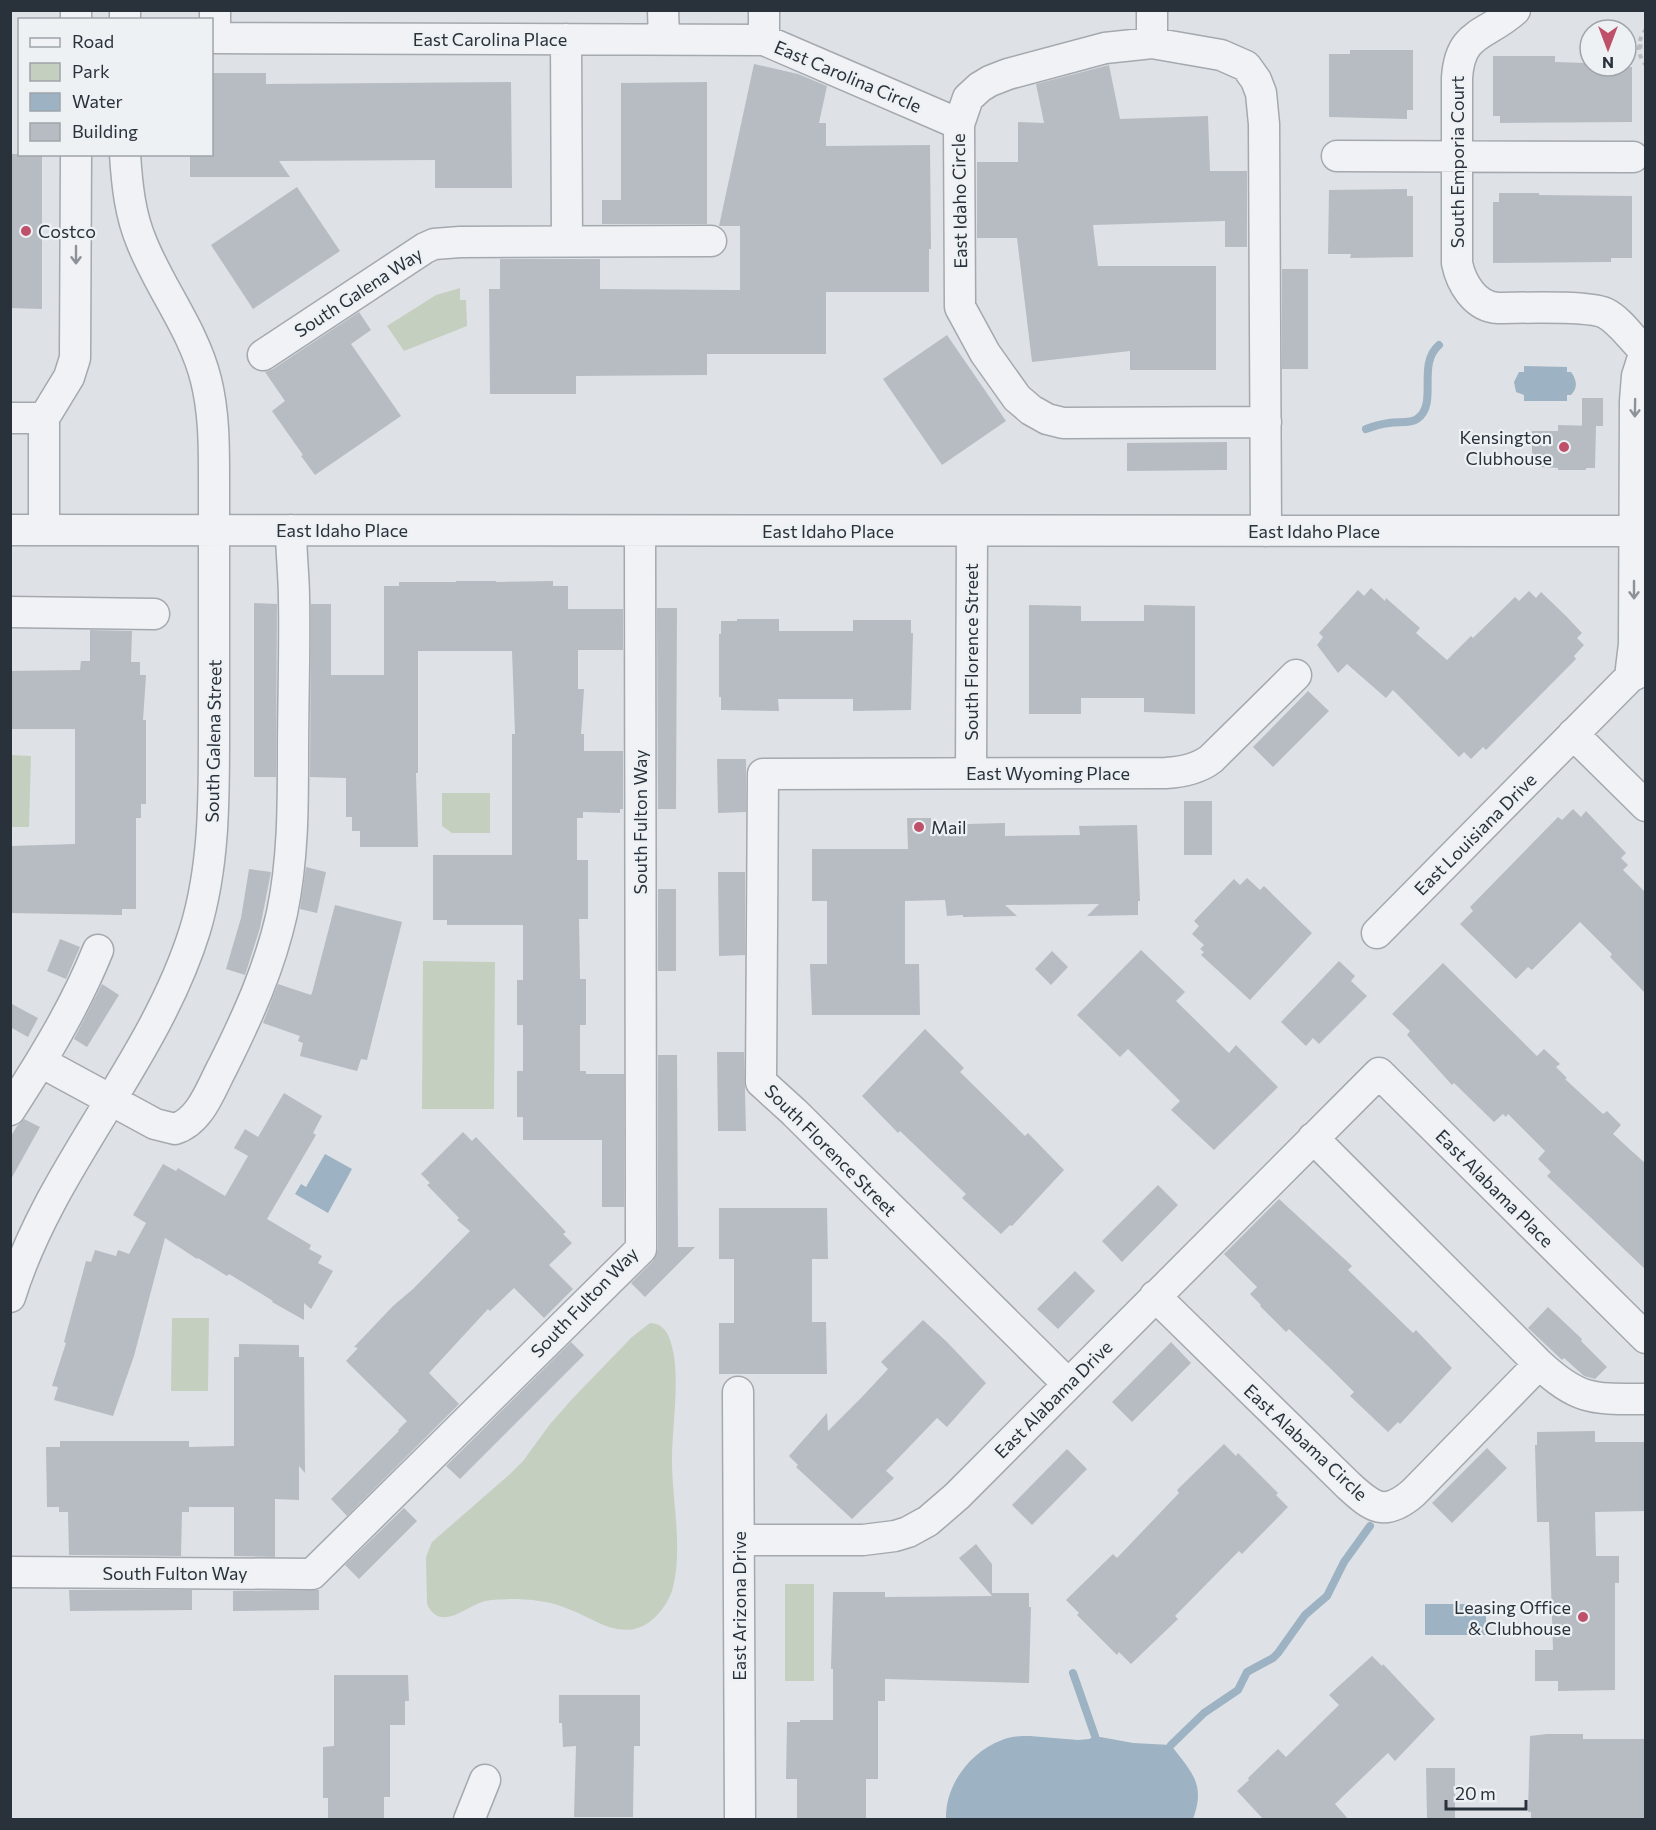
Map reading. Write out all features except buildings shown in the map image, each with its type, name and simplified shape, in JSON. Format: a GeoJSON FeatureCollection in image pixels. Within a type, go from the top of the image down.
{"type":"FeatureCollection","features":[{"type":"Feature","properties":{"kind":"street","name":"East Carolina Circle"},"geometry":{"type":"LineString","coordinates":[[764,10],[764,40],[959,124]]}},
{"type":"Feature","properties":{"kind":"street"},"geometry":{"type":"LineString","coordinates":[[1152,10],[1152,43]]}},
{"type":"Feature","properties":{"kind":"street","name":"South Emporia Court"},"geometry":{"type":"LineString","coordinates":[[1515,10],[1478,35],[1461,53],[1457,78],[1457,263],[1465,285],[1477,299],[1491,308],[1579,309],[1603,312],[1646,351]]}},
{"type":"Feature","properties":{"kind":"street","name":"East Carolina Place"},"geometry":{"type":"LineString","coordinates":[[213,32],[566,39],[664,24],[764,40]]}},
{"type":"Feature","properties":{"kind":"street"},"geometry":{"type":"LineString","coordinates":[[566,39],[567,241]]}},
{"type":"Feature","properties":{"kind":"street","name":"East Idaho Circle"},"geometry":{"type":"LineString","coordinates":[[1266,422],[1063,423],[1047,419],[1031,410],[1017,398],[986,353],[960,307],[959,124],[968,98],[980,87],[1008,74],[1105,48],[1152,43],[1221,55],[1246,66],[1256,80],[1261,93],[1264,124],[1266,422],[1266,531]]}},
{"type":"Feature","properties":{"kind":"street"},"geometry":{"type":"LineString","coordinates":[[44,530],[44,418],[69,377],[75,358],[76,156]]}},
{"type":"Feature","properties":{"kind":"street","name":"South Galena Street"},"geometry":{"type":"LineString","coordinates":[[10,1297],[36,1229],[56,1191],[111,1100],[176,980],[194,931],[206,884],[210,848],[213,799],[215,530],[213,421],[206,378],[186,329],[142,243],[131,208],[125,156]]}},
{"type":"Feature","properties":{"kind":"street"},"geometry":{"type":"LineString","coordinates":[[1337,156],[1633,157]]}},
{"type":"Feature","properties":{"kind":"street","name":"South Galena Way"},"geometry":{"type":"LineString","coordinates":[[262,355],[434,244],[711,241]]}},
{"type":"Feature","properties":{"kind":"street","name":"East Louisiana Drive"},"geometry":{"type":"LineString","coordinates":[[1377,933],[1573,734],[1638,673],[1634,644],[1640,531],[1635,394],[1639,369],[1646,351]]}},
{"type":"Feature","properties":{"kind":"street"},"geometry":{"type":"LineString","coordinates":[[10,418],[44,418]]}},
{"type":"Feature","properties":{"kind":"street","name":"East Idaho Place"},"geometry":{"type":"LineString","coordinates":[[10,530],[1640,531]]}},
{"type":"Feature","properties":{"kind":"street"},"geometry":{"type":"LineString","coordinates":[[41,1062],[155,1124],[171,1129],[182,1127],[189,1122],[203,1104],[242,1028],[266,970],[281,914],[291,856],[294,617],[291,530]]}},
{"type":"Feature","properties":{"kind":"street","name":"South Fulton Way"},"geometry":{"type":"LineString","coordinates":[[10,1572],[312,1574],[641,1249],[640,531]]}},
{"type":"Feature","properties":{"kind":"street","name":"South Florence Street"},"geometry":{"type":"LineString","coordinates":[[971,772],[972,531]]}},
{"type":"Feature","properties":{"kind":"street"},"geometry":{"type":"LineString","coordinates":[[10,612],[154,614]]}},
{"type":"Feature","properties":{"kind":"street","name":"East Wyoming Place"},"geometry":{"type":"LineString","coordinates":[[763,774],[1166,773],[1196,768],[1205,764],[1219,752],[1296,675]]}},
{"type":"Feature","properties":{"kind":"street"},"geometry":{"type":"LineString","coordinates":[[1573,734],[1646,806]]}},
{"type":"Feature","properties":{"kind":"street","name":"South Florence Street"},"geometry":{"type":"LineString","coordinates":[[763,774],[761,1082],[1068,1384]]}},
{"type":"Feature","properties":{"kind":"street"},"geometry":{"type":"LineString","coordinates":[[10,1110],[41,1062],[77,997],[98,950]]}},
{"type":"Feature","properties":{"kind":"street","name":"East Alabama Place"},"geometry":{"type":"LineString","coordinates":[[1344,1106],[1378,1073],[1646,1338]]}},
{"type":"Feature","properties":{"kind":"street","name":"East Alabama Drive"},"geometry":{"type":"LineString","coordinates":[[739,1540],[885,1538],[908,1532],[928,1521],[951,1501],[1344,1106]]}},
{"type":"Feature","properties":{"kind":"street"},"geometry":{"type":"LineString","coordinates":[[1312,1138],[1539,1364],[1565,1386],[1586,1396],[1646,1399]]}},
{"type":"Feature","properties":{"kind":"street","name":"East Alabama Circle"},"geometry":{"type":"LineString","coordinates":[[1155,1296],[1349,1486],[1367,1501],[1382,1508],[1400,1504],[1413,1493],[1539,1364]]}},
{"type":"Feature","properties":{"kind":"street","name":"East Arizona Drive"},"geometry":{"type":"LineString","coordinates":[[738,1392],[740,1820]]}},
{"type":"Feature","properties":{"kind":"street"},"geometry":{"type":"LineString","coordinates":[[469,1820],[485,1780]]}},
{"type":"Feature","properties":{"kind":"path"},"geometry":{"type":"LineString","coordinates":[[1646,29],[1638,46],[1641,60],[1646,65]]}},
{"type":"Feature","properties":{"kind":"path"},"geometry":{"type":"LineString","coordinates":[[1638,46],[1646,46]]}},
{"type":"Feature","properties":{"kind":"green space"},"geometry":{"type":"Polygon","coordinates":[[[460,288],[460,300],[466,300],[467,326],[404,351],[387,326],[436,295],[460,288]]]}},
{"type":"Feature","properties":{"kind":"green space"},"geometry":{"type":"Polygon","coordinates":[[[11,755],[31,756],[29,827],[11,827],[11,755]]]}},
{"type":"Feature","properties":{"kind":"green space"},"geometry":{"type":"Polygon","coordinates":[[[442,793],[490,793],[490,833],[452,833],[442,826],[442,793]]]}},
{"type":"Feature","properties":{"kind":"green space"},"geometry":{"type":"Polygon","coordinates":[[[423,961],[495,962],[494,1109],[422,1109],[423,961]]]}},
{"type":"Feature","properties":{"kind":"green space"},"geometry":{"type":"Polygon","coordinates":[[[172,1318],[209,1318],[208,1391],[171,1391],[172,1318]]]}},
{"type":"Feature","properties":{"kind":"green space"},"geometry":{"type":"Polygon","coordinates":[[[650,1323],[661,1326],[668,1335],[675,1370],[672,1476],[677,1556],[673,1587],[662,1609],[643,1626],[624,1630],[606,1626],[563,1607],[533,1600],[488,1600],[453,1616],[445,1617],[432,1612],[427,1604],[426,1557],[432,1542],[523,1461],[550,1424],[574,1397],[632,1337],[650,1323]]]}},
{"type":"Feature","properties":{"kind":"green space"},"geometry":{"type":"Polygon","coordinates":[[[785,1584],[814,1584],[814,1681],[785,1681],[785,1584]]]}},
{"type":"Feature","properties":{"kind":"water"},"geometry":{"type":"Polygon","coordinates":[[[1524,366],[1567,367],[1567,372],[1571,372],[1575,378],[1575,390],[1571,395],[1567,395],[1567,401],[1524,401],[1524,395],[1516,392],[1514,382],[1519,372],[1524,372],[1524,366]]]}},
{"type":"Feature","properties":{"kind":"water"},"geometry":{"type":"Polygon","coordinates":[[[325,1154],[352,1169],[328,1213],[295,1194],[301,1184],[306,1187],[325,1154]]]}},
{"type":"Feature","properties":{"kind":"water"},"geometry":{"type":"Polygon","coordinates":[[[1425,1604],[1486,1604],[1486,1635],[1425,1635],[1425,1604]]]}},
{"type":"Feature","properties":{"kind":"water"},"geometry":{"type":"Polygon","coordinates":[[[1030,1736],[1078,1740],[1095,1736],[1133,1743],[1171,1745],[1195,1779],[1198,1797],[1193,1819],[946,1819],[950,1794],[955,1782],[970,1761],[990,1745],[1002,1740],[1030,1736]]]}},
{"type":"Feature","properties":{"kind":"waterway"},"geometry":{"type":"LineString","coordinates":[[1366,429],[1386,423],[1417,419],[1426,404],[1429,363],[1432,353],[1439,345]]}},
{"type":"Feature","properties":{"kind":"waterway"},"geometry":{"type":"LineString","coordinates":[[1171,1745],[1204,1713],[1238,1690],[1247,1672],[1278,1653],[1305,1615],[1327,1596],[1344,1562],[1370,1526]]}},
{"type":"Feature","properties":{"kind":"waterway"},"geometry":{"type":"LineString","coordinates":[[1073,1673],[1095,1736]]}},
{"type":"Feature","properties":{"kind":"place","name":"Costco"},"geometry":{"type":"Point","coordinates":[26,231]}},
{"type":"Feature","properties":{"kind":"place","name":"Kensington Clubhouse"},"geometry":{"type":"Point","coordinates":[1564,447]}},
{"type":"Feature","properties":{"kind":"place","name":"Mail"},"geometry":{"type":"Point","coordinates":[919,827]}},
{"type":"Feature","properties":{"kind":"place","name":"Leasing Office & Clubhouse"},"geometry":{"type":"Point","coordinates":[1583,1617]}}]}
